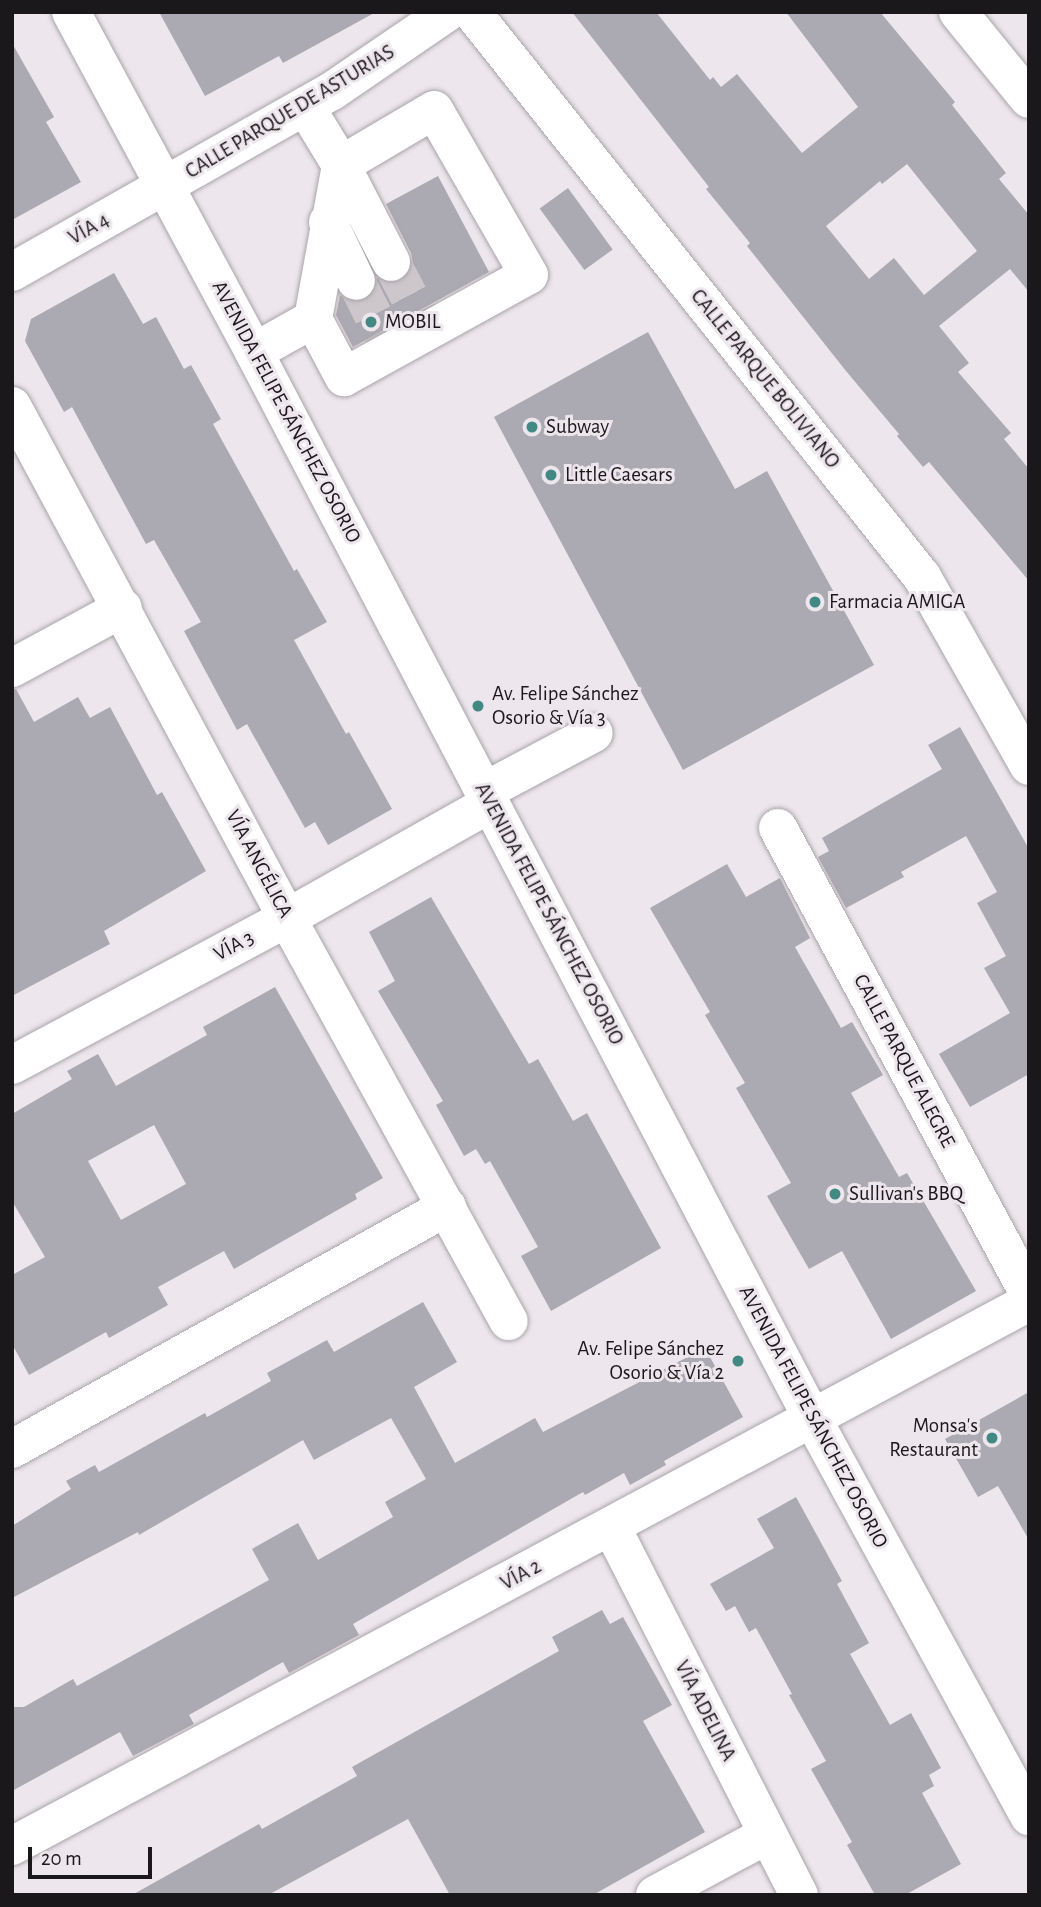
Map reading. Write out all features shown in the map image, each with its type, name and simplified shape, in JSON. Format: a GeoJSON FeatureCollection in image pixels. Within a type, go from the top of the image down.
{"type":"FeatureCollection","features":[{"type":"Feature","properties":{"kind":"street","name":"AVENIDA FELIPE SÁNCHEZ OSORIO"},"geometry":{"type":"LineString","coordinates":[[71,12],[254,352],[811,1416],[1029,1816]]}},
{"type":"Feature","properties":{"kind":"street","name":"CALLE PARQUE DE ASTURIAS"},"geometry":{"type":"LineString","coordinates":[[165,186],[305,106],[448,12]]}},
{"type":"Feature","properties":{"kind":"street","name":"CALLE PARQUE BOLIVIANO"},"geometry":{"type":"LineString","coordinates":[[472,12],[922,577],[1029,766]]}},
{"type":"Feature","properties":{"kind":"street"},"geometry":{"type":"LineString","coordinates":[[958,12],[1029,99]]}},
{"type":"Feature","properties":{"kind":"street"},"geometry":{"type":"LineString","coordinates":[[305,106],[341,165],[391,262]]}},
{"type":"Feature","properties":{"kind":"street"},"geometry":{"type":"LineString","coordinates":[[434,110],[530,275],[388,345],[344,377],[313,319],[328,222],[341,165],[434,110]]}},
{"type":"Feature","properties":{"kind":"street","name":"VÍA 4"},"geometry":{"type":"LineString","coordinates":[[12,272],[165,186]]}},
{"type":"Feature","properties":{"kind":"street"},"geometry":{"type":"LineString","coordinates":[[328,222],[356,281]]}},
{"type":"Feature","properties":{"kind":"street"},"geometry":{"type":"LineString","coordinates":[[254,352],[313,319]]}},
{"type":"Feature","properties":{"kind":"street","name":"VÍA ANGÉLICA"},"geometry":{"type":"LineString","coordinates":[[12,406],[123,608],[287,918],[509,1321]]}},
{"type":"Feature","properties":{"kind":"street"},"geometry":{"type":"LineString","coordinates":[[12,668],[123,608]]}},
{"type":"Feature","properties":{"kind":"street","name":"VÍA 3"},"geometry":{"type":"LineString","coordinates":[[12,1065],[287,918],[594,733]]}},
{"type":"Feature","properties":{"kind":"street","name":"CALLE PARQUE ALEGRE"},"geometry":{"type":"LineString","coordinates":[[778,828],[1029,1294]]}},
{"type":"Feature","properties":{"kind":"street"},"geometry":{"type":"LineString","coordinates":[[12,1449],[447,1207]]}},
{"type":"Feature","properties":{"kind":"street","name":"VÍA 2"},"geometry":{"type":"LineString","coordinates":[[12,1846],[611,1527],[811,1416],[1029,1302]]}},
{"type":"Feature","properties":{"kind":"street","name":"VÍA ADELINA"},"geometry":{"type":"LineString","coordinates":[[611,1527],[799,1895]]}},
{"type":"Feature","properties":{"kind":"street"},"geometry":{"type":"LineString","coordinates":[[655,1895],[767,1835]]}},
{"type":"Feature","properties":{"kind":"building"},"geometry":{"type":"Polygon","coordinates":[[[159,12],[376,12],[283,63],[279,56],[205,96],[159,12]]]}},
{"type":"Feature","properties":{"kind":"building"},"geometry":{"type":"Polygon","coordinates":[[[572,12],[656,12],[710,80],[713,77],[721,87],[737,74],[802,153],[858,107],[786,12],[880,12],[955,102],[952,105],[1006,173],[999,179],[1029,215],[1029,292],[1010,269],[939,326],[969,363],[958,372],[1011,433],[1004,439],[1029,469],[1029,581],[929,462],[923,467],[897,436],[899,434],[747,246],[750,243],[706,189],[709,187],[572,12]],[[907,164],[882,184],[880,181],[826,226],[869,279],[894,258],[924,295],[977,251],[907,164]]]}},
{"type":"Feature","properties":{"kind":"building"},"geometry":{"type":"Polygon","coordinates":[[[12,43],[54,117],[46,122],[81,182],[12,220],[12,43]]]}},
{"type":"Feature","properties":{"kind":"building"},"geometry":{"type":"Polygon","coordinates":[[[438,176],[489,272],[353,347],[336,315],[340,295],[354,303],[365,301],[374,293],[377,278],[391,284],[400,282],[409,274],[413,264],[411,253],[386,204],[438,176]]]}},
{"type":"Feature","properties":{"kind":"building"},"geometry":{"type":"Polygon","coordinates":[[[568,188],[613,249],[584,270],[540,209],[568,188]]]}},
{"type":"Feature","properties":{"kind":"building"},"geometry":{"type":"Polygon","coordinates":[[[114,273],[143,324],[156,317],[184,369],[191,365],[221,419],[213,424],[294,571],[297,569],[327,622],[294,640],[346,734],[349,732],[392,809],[328,845],[315,822],[305,828],[247,724],[237,730],[184,631],[201,622],[154,540],[146,544],[72,407],[64,412],[25,341],[31,319],[114,273]]]}},
{"type":"Feature","properties":{"kind":"building"},"geometry":{"type":"Polygon","coordinates":[[[648,332],[735,489],[767,471],[874,665],[683,770],[494,417],[648,332]]]}},
{"type":"Feature","properties":{"kind":"building"},"geometry":{"type":"Polygon","coordinates":[[[16,689],[34,722],[78,697],[90,718],[110,707],[157,795],[162,792],[206,871],[104,931],[110,944],[12,996],[12,690],[16,689]]]}},
{"type":"Feature","properties":{"kind":"building"},"geometry":{"type":"Polygon","coordinates":[[[960,727],[1029,849],[1029,1074],[970,1107],[939,1054],[1010,1013],[984,968],[1006,956],[977,903],[997,892],[966,836],[901,872],[904,877],[846,908],[818,857],[829,851],[822,838],[942,769],[928,745],[960,727]]]}},
{"type":"Feature","properties":{"kind":"building"},"geometry":{"type":"Polygon","coordinates":[[[727,864],[746,897],[780,878],[810,938],[795,947],[841,1028],[852,1022],[883,1075],[851,1093],[899,1177],[907,1173],[976,1291],[891,1339],[842,1251],[809,1269],[767,1196],[791,1183],[736,1088],[745,1083],[705,1015],[710,1012],[650,908],[727,864]]]}},
{"type":"Feature","properties":{"kind":"building"},"geometry":{"type":"Polygon","coordinates":[[[431,897],[529,1064],[538,1059],[573,1121],[587,1113],[661,1248],[551,1311],[521,1256],[538,1247],[490,1161],[485,1164],[476,1149],[464,1156],[436,1105],[443,1101],[378,991],[395,981],[369,932],[431,897]]]}},
{"type":"Feature","properties":{"kind":"building"},"geometry":{"type":"Polygon","coordinates":[[[275,987],[383,1178],[355,1194],[357,1199],[234,1269],[224,1251],[158,1287],[168,1305],[109,1338],[106,1332],[29,1375],[12,1344],[12,1275],[45,1257],[12,1201],[12,1114],[72,1079],[67,1071],[98,1054],[116,1086],[207,1035],[203,1027],[275,987]],[[154,1125],[88,1161],[121,1220],[186,1184],[154,1125]]]}},
{"type":"Feature","properties":{"kind":"building"},"geometry":{"type":"Polygon","coordinates":[[[423,1302],[457,1362],[414,1387],[455,1463],[535,1418],[543,1432],[705,1348],[743,1417],[664,1461],[666,1465],[630,1485],[624,1473],[585,1495],[583,1492],[353,1624],[359,1635],[289,1673],[283,1662],[189,1715],[194,1724],[133,1756],[120,1732],[12,1791],[12,1707],[24,1707],[73,1679],[77,1686],[269,1580],[252,1549],[298,1523],[318,1560],[393,1517],[385,1502],[426,1479],[391,1418],[314,1460],[303,1440],[139,1535],[138,1532],[12,1598],[12,1526],[71,1489],[66,1481],[95,1465],[99,1472],[205,1413],[207,1417],[271,1381],[267,1373],[327,1340],[334,1352],[423,1302]]]}},
{"type":"Feature","properties":{"kind":"building"},"geometry":{"type":"Polygon","coordinates":[[[1029,1392],[1029,1540],[998,1486],[978,1497],[945,1439],[1029,1392]]]}},
{"type":"Feature","properties":{"kind":"building"},"geometry":{"type":"Polygon","coordinates":[[[796,1497],[842,1581],[837,1584],[869,1643],[850,1654],[890,1725],[911,1713],[941,1768],[929,1775],[934,1786],[922,1793],[961,1864],[905,1895],[875,1895],[847,1845],[852,1842],[811,1769],[826,1761],[789,1695],[792,1694],[756,1628],[749,1632],[735,1606],[726,1611],[710,1584],[774,1548],[757,1519],[796,1497]]]}},
{"type":"Feature","properties":{"kind":"building"},"geometry":{"type":"Polygon","coordinates":[[[602,1610],[610,1624],[623,1617],[672,1705],[643,1721],[705,1832],[593,1895],[450,1895],[408,1819],[268,1895],[132,1895],[259,1824],[262,1829],[357,1776],[352,1767],[559,1651],[552,1637],[602,1610]]]}},
{"type":"Feature","properties":{"kind":"tunnel"},"geometry":{"type":"LineString","coordinates":[[391,262],[421,319]]}},
{"type":"Feature","properties":{"kind":"tunnel"},"geometry":{"type":"LineString","coordinates":[[356,281],[385,339]]}},
{"type":"Feature","properties":{"kind":"place","name":"MOBIL"},"geometry":{"type":"Point","coordinates":[371,322]}},
{"type":"Feature","properties":{"kind":"place","name":"Subway"},"geometry":{"type":"Point","coordinates":[532,427]}},
{"type":"Feature","properties":{"kind":"place","name":"Little Caesars"},"geometry":{"type":"Point","coordinates":[551,475]}},
{"type":"Feature","properties":{"kind":"place","name":"Farmacia AMIGA"},"geometry":{"type":"Point","coordinates":[815,602]}},
{"type":"Feature","properties":{"kind":"place","name":"Av. Felipe Sánchez Osorio & Vía 3"},"geometry":{"type":"Point","coordinates":[478,706]}},
{"type":"Feature","properties":{"kind":"place","name":"Sullivan's BBQ"},"geometry":{"type":"Point","coordinates":[835,1194]}},
{"type":"Feature","properties":{"kind":"place","name":"Av. Felipe Sánchez Osorio & Vía 2"},"geometry":{"type":"Point","coordinates":[738,1361]}},
{"type":"Feature","properties":{"kind":"place","name":"Monsa's Restaurant"},"geometry":{"type":"Point","coordinates":[992,1438]}}]}
